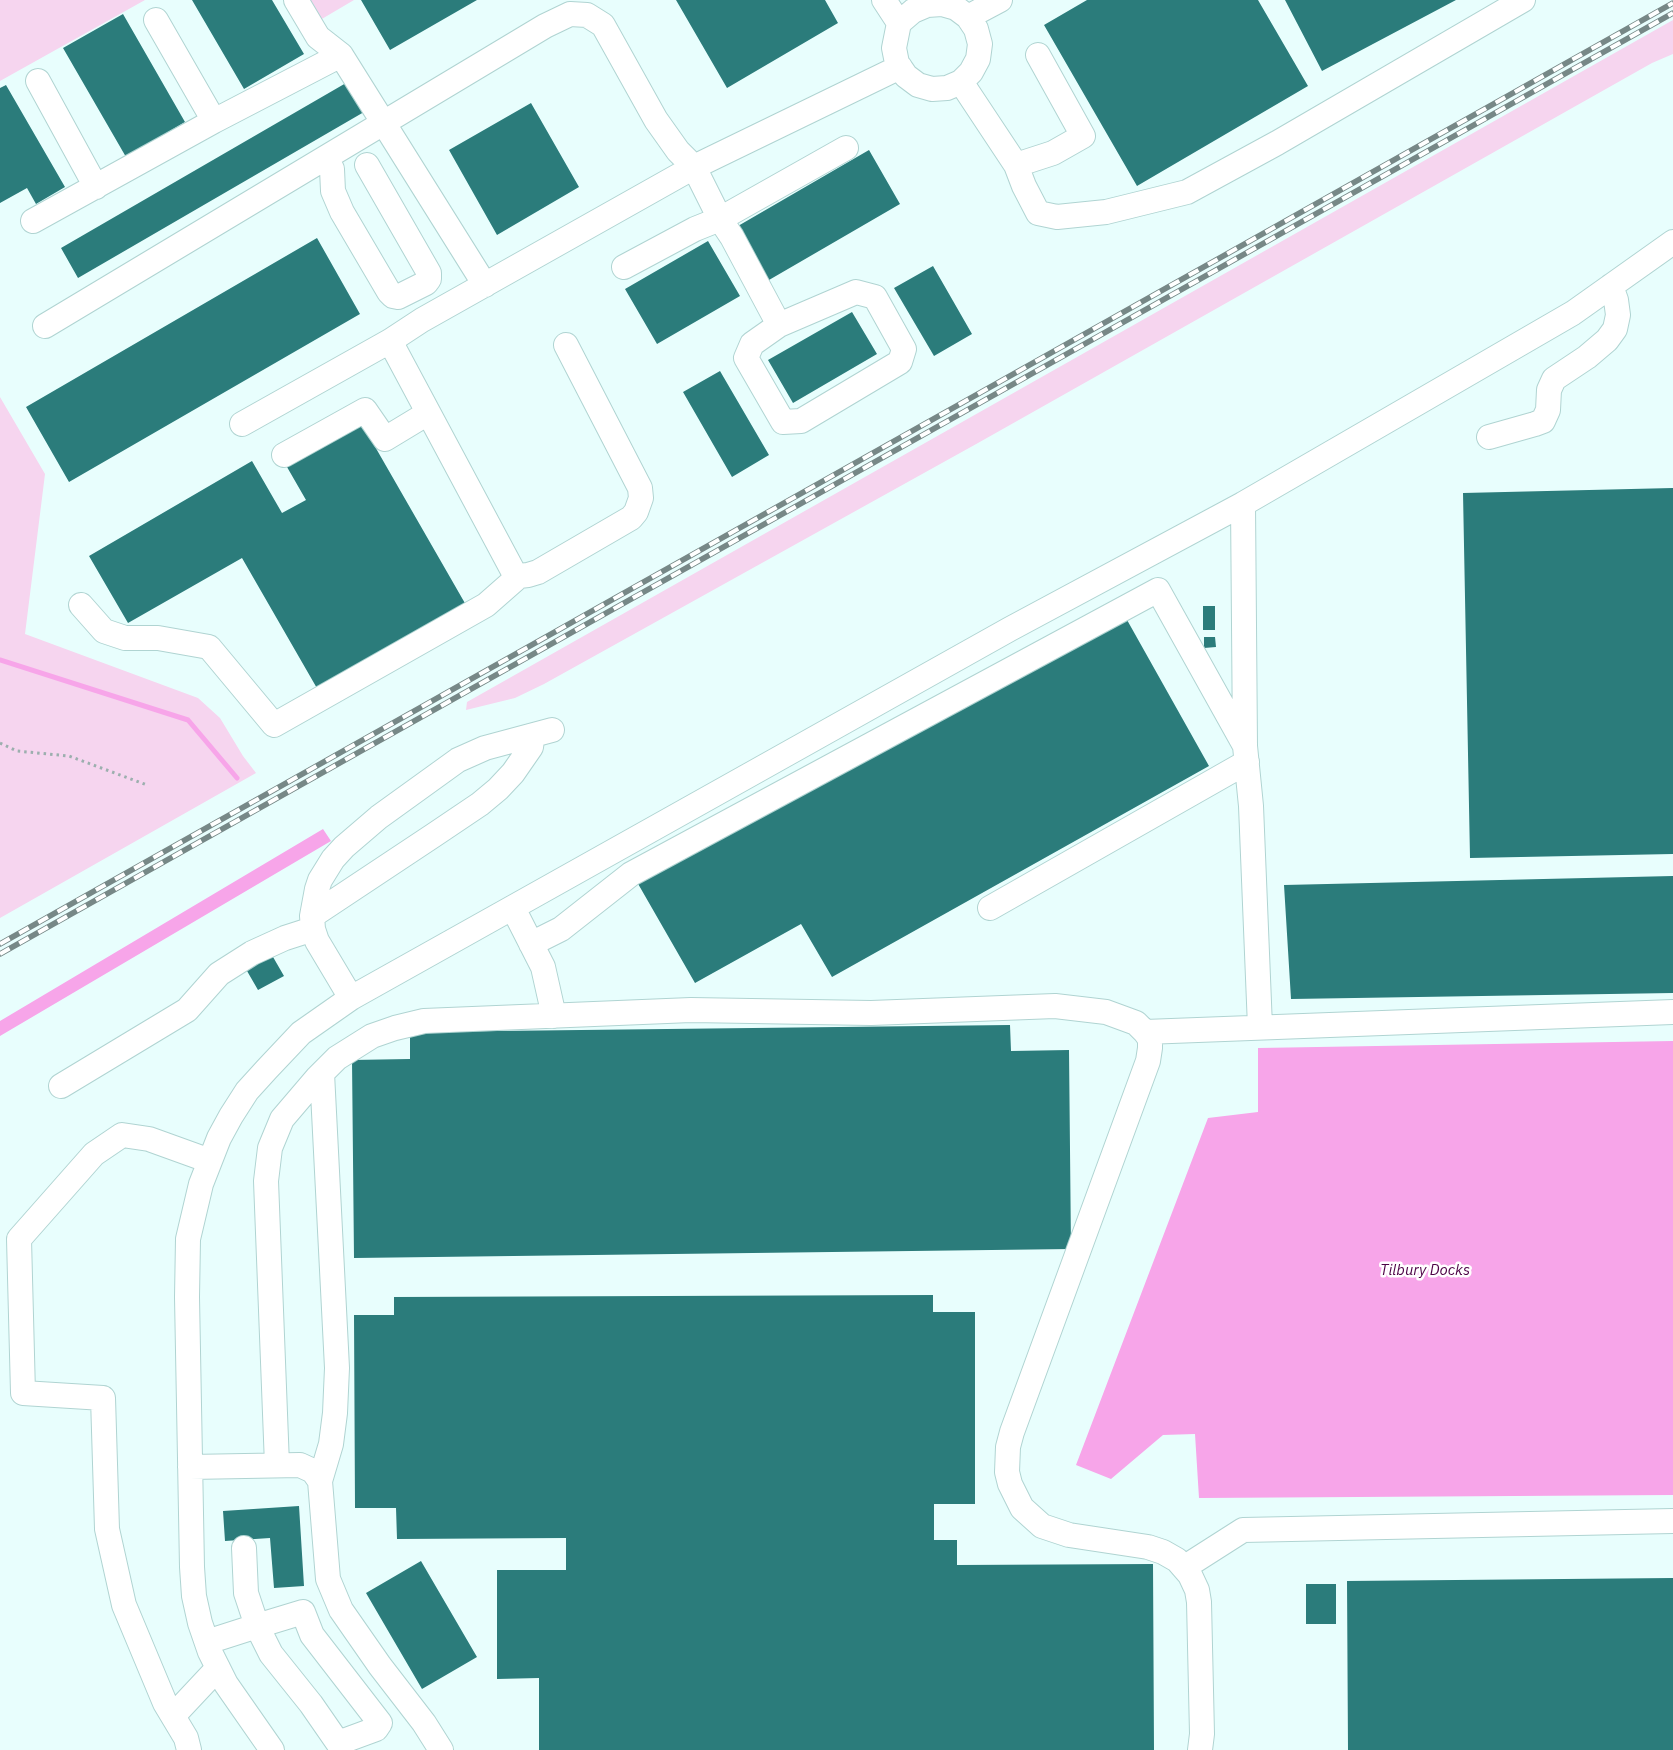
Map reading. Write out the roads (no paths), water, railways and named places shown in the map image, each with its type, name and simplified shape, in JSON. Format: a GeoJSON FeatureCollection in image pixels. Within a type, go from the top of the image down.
{"type":"FeatureCollection","features":[{"type":"Feature","properties":{"kind":"street"},"geometry":{"type":"LineString","coordinates":[[296,0],[318,37],[341,55],[485,285]]}},
{"type":"Feature","properties":{"kind":"street"},"geometry":{"type":"LineString","coordinates":[[884,0],[899,23]]}},
{"type":"Feature","properties":{"kind":"street"},"geometry":{"type":"LineString","coordinates":[[968,17],[1000,0]]}},
{"type":"Feature","properties":{"kind":"street"},"geometry":{"type":"LineString","coordinates":[[961,82],[1018,171],[1038,213],[1058,217],[1106,212],[1187,192],[1294,133],[1524,0]]}},
{"type":"Feature","properties":{"kind":"street"},"geometry":{"type":"LineString","coordinates":[[924,2],[956,8],[968,17],[976,30],[980,44],[978,59],[971,72],[961,82],[947,88],[932,89],[918,85],[906,76],[900,67],[894,48],[899,23],[924,2]]}},
{"type":"Feature","properties":{"kind":"street"},"geometry":{"type":"LineString","coordinates":[[45,326],[545,26],[570,14],[587,15],[604,25],[656,120],[678,151],[694,167],[720,220],[732,236],[779,325]]}},
{"type":"Feature","properties":{"kind":"street"},"geometry":{"type":"LineString","coordinates":[[156,20],[214,122]]}},
{"type":"Feature","properties":{"kind":"street"},"geometry":{"type":"LineString","coordinates":[[33,221],[341,55]]}},
{"type":"Feature","properties":{"kind":"street"},"geometry":{"type":"LineString","coordinates":[[1018,171],[1082,136],[1038,55]]}},
{"type":"Feature","properties":{"kind":"street"},"geometry":{"type":"LineString","coordinates":[[242,424],[694,167],[900,67]]}},
{"type":"Feature","properties":{"kind":"street"},"geometry":{"type":"LineString","coordinates":[[38,80],[96,187]]}},
{"type":"Feature","properties":{"kind":"street"},"geometry":{"type":"LineString","coordinates":[[624,267],[695,230],[720,220],[846,148]]}},
{"type":"Feature","properties":{"kind":"street"},"geometry":{"type":"LineString","coordinates":[[326,158],[332,169],[333,191],[342,212],[389,292],[393,296],[398,297],[426,283],[429,279],[429,273],[368,165]]}},
{"type":"Feature","properties":{"kind":"street"},"geometry":{"type":"LineString","coordinates":[[272,1750],[239,1705],[218,1668],[207,1642],[194,1596],[192,1567],[187,1297],[188,1238],[201,1184],[210,1160],[231,1116],[247,1091],[301,1033],[352,998],[1010,629],[1243,504],[1574,313],[1673,242]]}},
{"type":"Feature","properties":{"kind":"street"},"geometry":{"type":"LineString","coordinates":[[1489,437],[1536,424],[1543,420],[1548,410],[1549,390],[1554,379],[1587,357],[1607,340],[1615,329],[1618,315],[1616,300],[1610,286]]}},
{"type":"Feature","properties":{"kind":"street"},"geometry":{"type":"LineString","coordinates":[[856,292],[875,297],[904,349],[900,362],[800,422],[783,422],[746,358],[752,344],[779,325],[856,292]]}},
{"type":"Feature","properties":{"kind":"street"},"geometry":{"type":"LineString","coordinates":[[390,341],[513,571],[519,576]]}},
{"type":"Feature","properties":{"kind":"street"},"geometry":{"type":"LineString","coordinates":[[81,605],[104,631],[125,638],[158,638],[209,647],[274,725],[486,605],[519,576],[538,572],[631,518],[636,512],[640,498],[640,488],[566,345]]}},
{"type":"Feature","properties":{"kind":"street"},"geometry":{"type":"LineString","coordinates":[[284,455],[365,410],[385,438],[428,413]]}},
{"type":"Feature","properties":{"kind":"street"},"geometry":{"type":"LineString","coordinates":[[1243,504],[1246,754],[1251,806],[1260,1027]]}},
{"type":"Feature","properties":{"kind":"street"},"geometry":{"type":"LineString","coordinates":[[531,944],[561,930],[631,874],[1158,590],[1246,754]]}},
{"type":"Feature","properties":{"kind":"street"},"geometry":{"type":"LineString","coordinates":[[61,1086],[187,1010],[219,974],[252,953],[285,938],[312,922],[349,892],[480,804],[498,790],[514,773],[541,733],[485,748],[458,760],[379,817],[344,847],[324,872],[317,889],[312,922],[316,941],[352,998]]}},
{"type":"Feature","properties":{"kind":"street"},"geometry":{"type":"LineString","coordinates":[[990,908],[1246,754]]}},
{"type":"Feature","properties":{"kind":"street"},"geometry":{"type":"LineString","coordinates":[[626,844],[631,874]]}},
{"type":"Feature","properties":{"kind":"street"},"geometry":{"type":"LineString","coordinates":[[513,908],[543,967],[554,1016]]}},
{"type":"Feature","properties":{"kind":"street"},"geometry":{"type":"LineString","coordinates":[[277,1465],[266,1181],[270,1148],[282,1118],[322,1073],[336,1058],[372,1036],[424,1021],[691,1010],[872,1013],[1055,1006],[1106,1012],[1136,1023],[1145,1032],[1150,1038],[1148,1061],[1012,1432],[1008,1446],[1007,1472],[1010,1484],[1022,1508],[1042,1526],[1069,1535],[1148,1547],[1164,1552],[1185,1568],[1194,1583],[1199,1602],[1202,1734],[1200,1750]]}},
{"type":"Feature","properties":{"kind":"street"},"geometry":{"type":"LineString","coordinates":[[1145,1032],[1673,1012]]}},
{"type":"Feature","properties":{"kind":"street"},"geometry":{"type":"LineString","coordinates":[[322,1073],[337,1368],[331,1444],[320,1481],[326,1536],[328,1579],[341,1610],[380,1666],[424,1723],[441,1750]]}},
{"type":"Feature","properties":{"kind":"street"},"geometry":{"type":"LineString","coordinates":[[189,1750],[186,1738],[166,1703],[124,1605],[107,1529],[103,1398],[23,1393],[19,1239],[94,1154],[122,1135],[149,1138],[210,1160]]}},
{"type":"Feature","properties":{"kind":"street"},"geometry":{"type":"LineString","coordinates":[[190,1467],[300,1465],[313,1471],[320,1481]]}},
{"type":"Feature","properties":{"kind":"street"},"geometry":{"type":"LineString","coordinates":[[1185,1568],[1243,1530],[1673,1521]]}},
{"type":"Feature","properties":{"kind":"street"},"geometry":{"type":"LineString","coordinates":[[207,1642],[257,1626],[303,1612],[312,1635],[380,1723],[376,1729],[338,1743],[311,1704],[271,1654],[257,1626],[246,1593],[244,1548]]}},
{"type":"Feature","properties":{"kind":"street"},"geometry":{"type":"LineString","coordinates":[[173,1716],[218,1668]]}},
{"type":"Feature","properties":{"kind":"water"},"geometry":{"type":"Polygon","coordinates":[[[323,829],[331,841],[0,1036],[0,1021],[323,829]]]}},
{"type":"Feature","properties":{"kind":"water","name":"Tilbury Docks"},"geometry":{"type":"Polygon","coordinates":[[[1673,1041],[1673,1495],[1199,1498],[1195,1434],[1163,1435],[1111,1479],[1076,1465],[1208,1118],[1258,1112],[1258,1048],[1673,1041]]]}},
{"type":"Feature","properties":{"kind":"waterway"},"geometry":{"type":"LineString","coordinates":[[0,660],[188,720],[237,778]]}},
{"type":"Feature","properties":{"kind":"railway"},"geometry":{"type":"LineString","coordinates":[[0,944],[1673,3]]}},
{"type":"Feature","properties":{"kind":"railway"},"geometry":{"type":"LineString","coordinates":[[0,954],[1673,13]]}}]}
